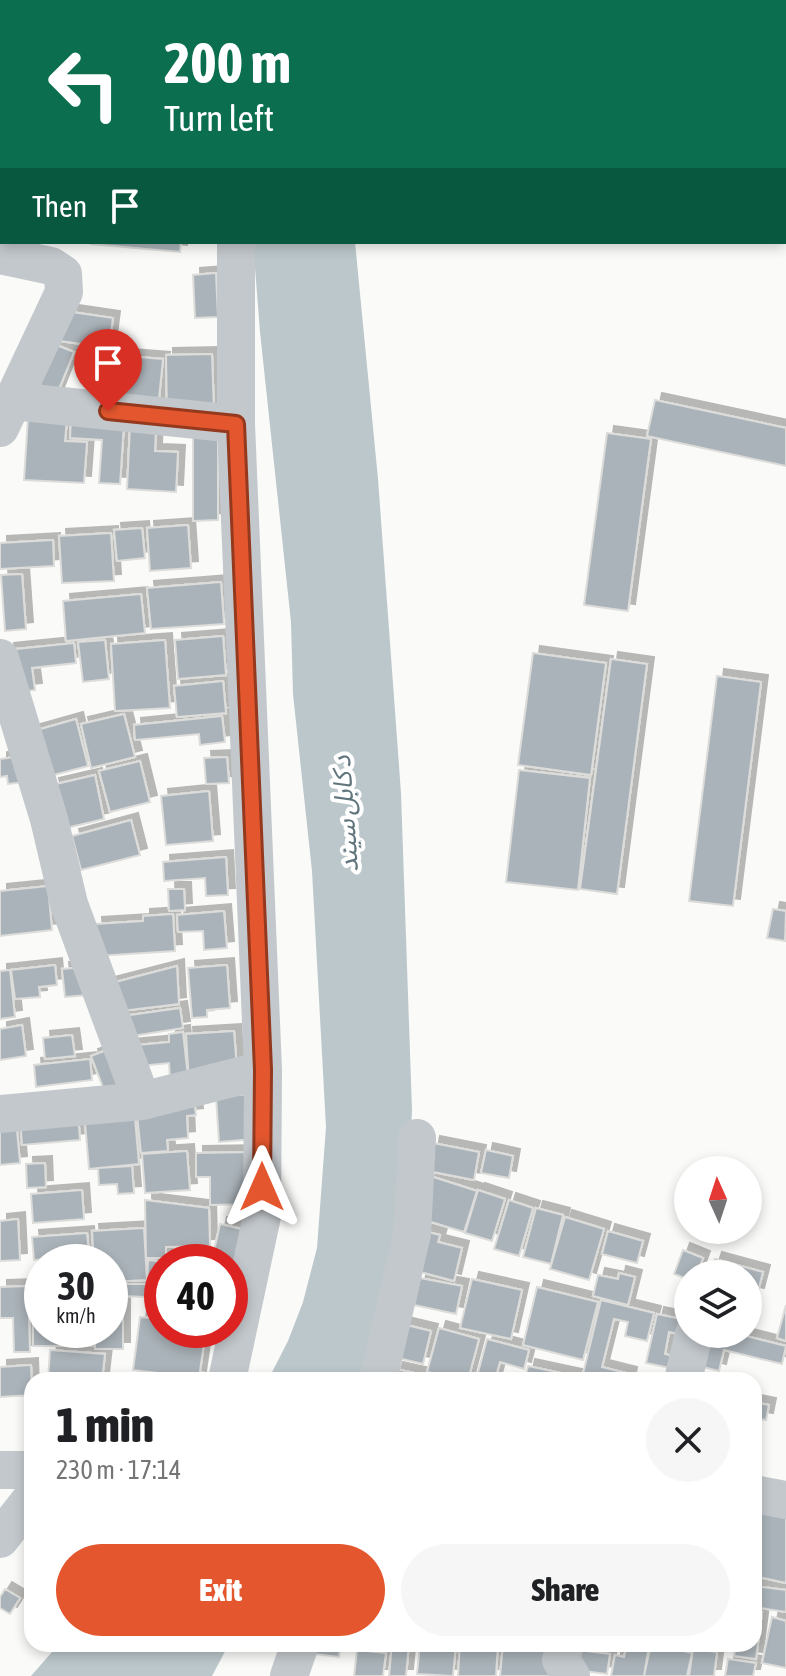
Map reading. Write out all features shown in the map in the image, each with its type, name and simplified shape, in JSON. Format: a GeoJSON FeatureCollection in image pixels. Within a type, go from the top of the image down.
{"type":"FeatureCollection","features":[{"type":"Feature","properties":{"kind":"street"},"geometry":{"type":"LineString","coordinates":[[229,1372],[262,1216],[263,1070],[236,424],[236,244]]}},
{"type":"Feature","properties":{"kind":"street"},"geometry":{"type":"LineString","coordinates":[[0,255],[51,266],[63,274],[64,292],[6,414],[236,424]]}},
{"type":"Feature","properties":{"kind":"street"},"geometry":{"type":"LineString","coordinates":[[0,658],[49,819],[69,904],[142,1101]]}},
{"type":"Feature","properties":{"kind":"street"},"geometry":{"type":"LineString","coordinates":[[0,1114],[142,1101],[263,1070]]}},
{"type":"Feature","properties":{"kind":"street"},"geometry":{"type":"LineString","coordinates":[[380,1372],[412,1234],[417,1138]]}},
{"type":"Feature","properties":{"kind":"street"},"geometry":{"type":"LineString","coordinates":[[685,1372],[691,1348]]}},
{"type":"Feature","properties":{"kind":"street"},"geometry":{"type":"LineString","coordinates":[[0,1470],[24,1470]]}},
{"type":"Feature","properties":{"kind":"street"},"geometry":{"type":"LineString","coordinates":[[762,1496],[786,1500]]}},
{"type":"Feature","properties":{"kind":"street"},"geometry":{"type":"LineString","coordinates":[[0,1539],[24,1508]]}},
{"type":"Feature","properties":{"kind":"street"},"geometry":{"type":"LineString","coordinates":[[289,1676],[297,1652]]}},
{"type":"Feature","properties":{"kind":"street"},"geometry":{"type":"LineString","coordinates":[[563,1652],[561,1660],[571,1676]]}},
{"type":"Feature","properties":{"kind":"water","name":"د کابل سيند"},"geometry":{"type":"Polygon","coordinates":[[[253,244],[355,244],[378,479],[401,793],[412,1110],[409,1172],[366,1372],[272,1372],[303,1302],[317,1248],[326,1127],[312,871],[293,694],[291,622],[253,244]]]}},
{"type":"Feature","properties":{"kind":"water"},"geometry":{"type":"Polygon","coordinates":[[[52,1652],[225,1652],[212,1676],[31,1676],[52,1652]]]}},
{"type":"Feature","properties":{"kind":"building"},"geometry":{"type":"Polygon","coordinates":[[[91,244],[181,244],[180,252],[91,244]]]}},
{"type":"Feature","properties":{"kind":"building"},"geometry":{"type":"Polygon","coordinates":[[[216,273],[218,317],[195,318],[193,275],[216,273]]]}},
{"type":"Feature","properties":{"kind":"building"},"geometry":{"type":"Polygon","coordinates":[[[65,311],[113,318],[109,348],[60,341],[65,311]]]}},
{"type":"Feature","properties":{"kind":"building"},"geometry":{"type":"Polygon","coordinates":[[[44,340],[74,352],[53,404],[23,392],[44,340]]]}},
{"type":"Feature","properties":{"kind":"building"},"geometry":{"type":"Polygon","coordinates":[[[212,354],[214,412],[167,413],[166,355],[212,354]]]}},
{"type":"Feature","properties":{"kind":"building"},"geometry":{"type":"Polygon","coordinates":[[[125,356],[163,359],[158,409],[120,406],[125,356]]]}},
{"type":"Feature","properties":{"kind":"building"},"geometry":{"type":"Polygon","coordinates":[[[655,400],[786,428],[786,466],[647,436],[655,400]]]}},
{"type":"Feature","properties":{"kind":"building"},"geometry":{"type":"Polygon","coordinates":[[[28,417],[67,419],[65,441],[87,442],[84,483],[24,480],[28,417]]]}},
{"type":"Feature","properties":{"kind":"building"},"geometry":{"type":"Polygon","coordinates":[[[71,420],[124,424],[120,484],[99,483],[102,440],[70,438],[71,420]]]}},
{"type":"Feature","properties":{"kind":"building"},"geometry":{"type":"Polygon","coordinates":[[[130,426],[156,427],[155,451],[178,452],[176,492],[127,489],[130,426]]]}},
{"type":"Feature","properties":{"kind":"building"},"geometry":{"type":"Polygon","coordinates":[[[193,433],[218,433],[218,520],[193,521],[193,433]]]}},
{"type":"Feature","properties":{"kind":"building"},"geometry":{"type":"Polygon","coordinates":[[[607,433],[651,439],[628,611],[584,605],[607,433]]]}},
{"type":"Feature","properties":{"kind":"building"},"geometry":{"type":"Polygon","coordinates":[[[188,525],[191,568],[150,571],[147,528],[188,525]]]}},
{"type":"Feature","properties":{"kind":"building"},"geometry":{"type":"Polygon","coordinates":[[[142,528],[145,558],[117,561],[114,530],[142,528]]]}},
{"type":"Feature","properties":{"kind":"building"},"geometry":{"type":"Polygon","coordinates":[[[111,533],[114,581],[62,583],[59,536],[111,533]]]}},
{"type":"Feature","properties":{"kind":"building"},"geometry":{"type":"Polygon","coordinates":[[[53,540],[54,566],[0,569],[0,543],[53,540]]]}},
{"type":"Feature","properties":{"kind":"building"},"geometry":{"type":"Polygon","coordinates":[[[22,574],[26,629],[5,631],[1,575],[22,574]]]}},
{"type":"Feature","properties":{"kind":"building"},"geometry":{"type":"Polygon","coordinates":[[[221,582],[224,624],[151,629],[147,588],[221,582]]]}},
{"type":"Feature","properties":{"kind":"building"},"geometry":{"type":"Polygon","coordinates":[[[141,594],[145,633],[66,641],[63,601],[141,594]]]}},
{"type":"Feature","properties":{"kind":"building"},"geometry":{"type":"Polygon","coordinates":[[[223,636],[226,675],[178,679],[175,640],[223,636]]]}},
{"type":"Feature","properties":{"kind":"building"},"geometry":{"type":"Polygon","coordinates":[[[105,640],[109,679],[83,682],[78,642],[105,640]]]}},
{"type":"Feature","properties":{"kind":"building"},"geometry":{"type":"Polygon","coordinates":[[[165,640],[170,708],[115,711],[111,644],[165,640]]]}},
{"type":"Feature","properties":{"kind":"building"},"geometry":{"type":"Polygon","coordinates":[[[74,643],[76,663],[32,668],[35,690],[11,693],[7,650],[74,643]]]}},
{"type":"Feature","properties":{"kind":"building"},"geometry":{"type":"Polygon","coordinates":[[[533,653],[606,663],[591,775],[518,765],[533,653]]]}},
{"type":"Feature","properties":{"kind":"building"},"geometry":{"type":"Polygon","coordinates":[[[611,659],[647,664],[617,894],[580,889],[611,659]]]}},
{"type":"Feature","properties":{"kind":"building"},"geometry":{"type":"Polygon","coordinates":[[[717,676],[761,682],[733,906],[689,901],[717,676]]]}},
{"type":"Feature","properties":{"kind":"building"},"geometry":{"type":"Polygon","coordinates":[[[223,681],[226,713],[177,717],[174,686],[223,681]]]}},
{"type":"Feature","properties":{"kind":"building"},"geometry":{"type":"Polygon","coordinates":[[[124,714],[135,757],[91,768],[81,724],[124,714]]]}},
{"type":"Feature","properties":{"kind":"building"},"geometry":{"type":"Polygon","coordinates":[[[222,716],[225,742],[200,745],[199,734],[135,740],[134,725],[222,716]]]}},
{"type":"Feature","properties":{"kind":"building"},"geometry":{"type":"Polygon","coordinates":[[[76,719],[88,766],[42,778],[30,732],[76,719]]]}},
{"type":"Feature","properties":{"kind":"building"},"geometry":{"type":"Polygon","coordinates":[[[22,756],[25,782],[8,784],[7,776],[0,777],[0,759],[22,756]]]}},
{"type":"Feature","properties":{"kind":"building"},"geometry":{"type":"Polygon","coordinates":[[[227,757],[229,783],[206,784],[204,758],[227,757]]]}},
{"type":"Feature","properties":{"kind":"building"},"geometry":{"type":"Polygon","coordinates":[[[140,761],[150,802],[110,812],[99,771],[140,761]]]}},
{"type":"Feature","properties":{"kind":"building"},"geometry":{"type":"Polygon","coordinates":[[[519,770],[590,778],[578,890],[506,882],[519,770]]]}},
{"type":"Feature","properties":{"kind":"building"},"geometry":{"type":"Polygon","coordinates":[[[95,775],[104,819],[62,829],[52,785],[95,775]]]}},
{"type":"Feature","properties":{"kind":"building"},"geometry":{"type":"Polygon","coordinates":[[[209,791],[213,841],[166,845],[161,796],[209,791]]]}},
{"type":"Feature","properties":{"kind":"building"},"geometry":{"type":"Polygon","coordinates":[[[131,820],[140,855],[81,870],[72,836],[131,820]]]}},
{"type":"Feature","properties":{"kind":"building"},"geometry":{"type":"Polygon","coordinates":[[[226,857],[228,895],[206,896],[205,878],[164,881],[163,862],[226,857]]]}},
{"type":"Feature","properties":{"kind":"building"},"geometry":{"type":"Polygon","coordinates":[[[48,886],[52,930],[0,936],[0,891],[48,886]]]}},
{"type":"Feature","properties":{"kind":"building"},"geometry":{"type":"Polygon","coordinates":[[[168,889],[184,889],[185,910],[169,911],[168,889]]]}},
{"type":"Feature","properties":{"kind":"building"},"geometry":{"type":"Polygon","coordinates":[[[773,909],[786,911],[785,941],[767,938],[773,909]]]}},
{"type":"Feature","properties":{"kind":"building"},"geometry":{"type":"Polygon","coordinates":[[[224,911],[227,948],[204,950],[203,931],[178,932],[177,915],[224,911]]]}},
{"type":"Feature","properties":{"kind":"building"},"geometry":{"type":"Polygon","coordinates":[[[173,914],[175,951],[97,956],[95,924],[143,921],[143,916],[173,914]]]}},
{"type":"Feature","properties":{"kind":"building"},"geometry":{"type":"Polygon","coordinates":[[[55,965],[57,985],[39,987],[40,997],[15,999],[11,970],[55,965]]]}},
{"type":"Feature","properties":{"kind":"building"},"geometry":{"type":"Polygon","coordinates":[[[227,965],[230,1008],[207,1010],[207,1017],[192,1018],[188,968],[227,965]]]}},
{"type":"Feature","properties":{"kind":"building"},"geometry":{"type":"Polygon","coordinates":[[[177,966],[179,1004],[113,1012],[104,985],[177,966]]]}},
{"type":"Feature","properties":{"kind":"building"},"geometry":{"type":"Polygon","coordinates":[[[85,967],[88,995],[65,997],[62,969],[85,967]]]}},
{"type":"Feature","properties":{"kind":"building"},"geometry":{"type":"Polygon","coordinates":[[[10,970],[15,1017],[0,1019],[0,971],[10,970]]]}},
{"type":"Feature","properties":{"kind":"building"},"geometry":{"type":"Polygon","coordinates":[[[180,1008],[183,1028],[120,1038],[116,1017],[180,1008]]]}},
{"type":"Feature","properties":{"kind":"building"},"geometry":{"type":"Polygon","coordinates":[[[22,1025],[26,1056],[0,1060],[0,1029],[22,1025]]]}},
{"type":"Feature","properties":{"kind":"building"},"geometry":{"type":"Polygon","coordinates":[[[234,1031],[237,1069],[189,1082],[186,1034],[234,1031]]]}},
{"type":"Feature","properties":{"kind":"building"},"geometry":{"type":"Polygon","coordinates":[[[183,1032],[188,1077],[170,1079],[169,1063],[130,1067],[127,1046],[169,1042],[169,1034],[183,1032]]]}},
{"type":"Feature","properties":{"kind":"building"},"geometry":{"type":"Polygon","coordinates":[[[72,1035],[75,1056],[45,1059],[43,1038],[72,1035]]]}},
{"type":"Feature","properties":{"kind":"building"},"geometry":{"type":"Polygon","coordinates":[[[117,1046],[117,1096],[104,1090],[91,1056],[117,1046]]]}},
{"type":"Feature","properties":{"kind":"building"},"geometry":{"type":"Polygon","coordinates":[[[90,1059],[92,1080],[36,1087],[34,1065],[90,1059]]]}},
{"type":"Feature","properties":{"kind":"building"},"geometry":{"type":"Polygon","coordinates":[[[250,1094],[254,1139],[219,1142],[216,1097],[250,1094]]]}},
{"type":"Feature","properties":{"kind":"building"},"geometry":{"type":"Polygon","coordinates":[[[194,1100],[196,1115],[187,1116],[188,1138],[167,1140],[168,1151],[141,1153],[136,1105],[194,1100]]]}},
{"type":"Feature","properties":{"kind":"building"},"geometry":{"type":"Polygon","coordinates":[[[134,1107],[139,1164],[89,1169],[84,1111],[134,1107]]]}},
{"type":"Feature","properties":{"kind":"building"},"geometry":{"type":"Polygon","coordinates":[[[78,1113],[80,1140],[22,1145],[20,1118],[78,1113]]]}},
{"type":"Feature","properties":{"kind":"building"},"geometry":{"type":"Polygon","coordinates":[[[16,1120],[20,1163],[0,1165],[0,1121],[16,1120]]]}},
{"type":"Feature","properties":{"kind":"building"},"geometry":{"type":"Polygon","coordinates":[[[433,1143],[479,1152],[474,1180],[428,1171],[433,1143]]]}},
{"type":"Feature","properties":{"kind":"building"},"geometry":{"type":"Polygon","coordinates":[[[486,1150],[513,1156],[509,1178],[481,1173],[486,1150]]]}},
{"type":"Feature","properties":{"kind":"building"},"geometry":{"type":"Polygon","coordinates":[[[187,1151],[190,1190],[145,1193],[142,1154],[187,1151]]]}},
{"type":"Feature","properties":{"kind":"building"},"geometry":{"type":"Polygon","coordinates":[[[256,1152],[257,1204],[210,1205],[210,1177],[196,1177],[196,1153],[256,1152]]]}},
{"type":"Feature","properties":{"kind":"building"},"geometry":{"type":"Polygon","coordinates":[[[45,1163],[46,1187],[27,1188],[26,1164],[45,1163]]]}},
{"type":"Feature","properties":{"kind":"building"},"geometry":{"type":"Polygon","coordinates":[[[132,1166],[134,1193],[118,1194],[117,1184],[99,1185],[98,1168],[132,1166]]]}},
{"type":"Feature","properties":{"kind":"building"},"geometry":{"type":"Polygon","coordinates":[[[430,1176],[477,1191],[464,1232],[418,1218],[430,1176]]]}},
{"type":"Feature","properties":{"kind":"building"},"geometry":{"type":"Polygon","coordinates":[[[82,1190],[84,1219],[33,1223],[31,1194],[82,1190]]]}},
{"type":"Feature","properties":{"kind":"building"},"geometry":{"type":"Polygon","coordinates":[[[478,1190],[505,1199],[492,1241],[465,1233],[478,1190]]]}},
{"type":"Feature","properties":{"kind":"building"},"geometry":{"type":"Polygon","coordinates":[[[145,1200],[209,1208],[210,1244],[146,1244],[145,1200]]]}},
{"type":"Feature","properties":{"kind":"building"},"geometry":{"type":"Polygon","coordinates":[[[509,1200],[533,1208],[519,1256],[494,1249],[509,1200]]]}},
{"type":"Feature","properties":{"kind":"building"},"geometry":{"type":"Polygon","coordinates":[[[536,1208],[563,1215],[551,1264],[523,1257],[536,1208]]]}},
{"type":"Feature","properties":{"kind":"building"},"geometry":{"type":"Polygon","coordinates":[[[565,1217],[604,1229],[589,1280],[550,1269],[565,1217]]]}},
{"type":"Feature","properties":{"kind":"building"},"geometry":{"type":"Polygon","coordinates":[[[18,1219],[20,1260],[0,1261],[0,1221],[18,1219]]]}},
{"type":"Feature","properties":{"kind":"building"},"geometry":{"type":"Polygon","coordinates":[[[220,1224],[246,1230],[243,1244],[216,1244],[220,1224]]]}},
{"type":"Feature","properties":{"kind":"building"},"geometry":{"type":"Polygon","coordinates":[[[144,1228],[144,1280],[128,1281],[128,1244],[93,1244],[92,1231],[144,1228]]]}},
{"type":"Feature","properties":{"kind":"building"},"geometry":{"type":"Polygon","coordinates":[[[423,1231],[440,1235],[438,1242],[462,1248],[454,1281],[413,1270],[423,1231]]]}},
{"type":"Feature","properties":{"kind":"building"},"geometry":{"type":"Polygon","coordinates":[[[608,1231],[643,1241],[637,1263],[602,1254],[608,1231]]]}},
{"type":"Feature","properties":{"kind":"building"},"geometry":{"type":"Polygon","coordinates":[[[87,1233],[88,1244],[33,1244],[32,1237],[87,1233]]]}},
{"type":"Feature","properties":{"kind":"building"},"geometry":{"type":"Polygon","coordinates":[[[683,1250],[703,1258],[702,1260],[679,1260],[683,1250]]]}},
{"type":"Feature","properties":{"kind":"building"},"geometry":{"type":"Polygon","coordinates":[[[619,1273],[635,1277],[628,1305],[593,1296],[598,1275],[618,1279],[619,1273]]]}},
{"type":"Feature","properties":{"kind":"building"},"geometry":{"type":"Polygon","coordinates":[[[420,1278],[462,1286],[456,1314],[414,1305],[420,1278]]]}},
{"type":"Feature","properties":{"kind":"building"},"geometry":{"type":"Polygon","coordinates":[[[472,1279],[522,1290],[511,1339],[460,1328],[472,1279]]]}},
{"type":"Feature","properties":{"kind":"building"},"geometry":{"type":"Polygon","coordinates":[[[128,1284],[144,1284],[144,1297],[128,1296],[128,1284]]]}},
{"type":"Feature","properties":{"kind":"building"},"geometry":{"type":"Polygon","coordinates":[[[24,1286],[24,1348],[30,1348],[30,1352],[14,1352],[13,1318],[0,1318],[0,1287],[24,1286]]]}},
{"type":"Feature","properties":{"kind":"building"},"geometry":{"type":"Polygon","coordinates":[[[537,1287],[598,1302],[583,1360],[523,1345],[537,1287]]]}},
{"type":"Feature","properties":{"kind":"building"},"geometry":{"type":"Polygon","coordinates":[[[601,1300],[654,1313],[647,1341],[625,1336],[628,1322],[614,1319],[602,1367],[622,1372],[583,1372],[601,1300]]]}},
{"type":"Feature","properties":{"kind":"building"},"geometry":{"type":"Polygon","coordinates":[[[786,1305],[786,1341],[777,1338],[786,1305]]]}},
{"type":"Feature","properties":{"kind":"building"},"geometry":{"type":"Polygon","coordinates":[[[657,1314],[674,1318],[674,1333],[669,1332],[665,1354],[678,1357],[675,1369],[646,1363],[657,1314]]]}},
{"type":"Feature","properties":{"kind":"building"},"geometry":{"type":"Polygon","coordinates":[[[140,1317],[144,1317],[144,1348],[203,1348],[200,1372],[133,1370],[140,1317]]]}},
{"type":"Feature","properties":{"kind":"building"},"geometry":{"type":"Polygon","coordinates":[[[402,1324],[431,1331],[423,1364],[394,1357],[402,1324]]]}},
{"type":"Feature","properties":{"kind":"building"},"geometry":{"type":"Polygon","coordinates":[[[439,1328],[479,1339],[470,1372],[427,1372],[439,1328]]]}},
{"type":"Feature","properties":{"kind":"building"},"geometry":{"type":"Polygon","coordinates":[[[487,1339],[529,1350],[524,1369],[500,1362],[497,1372],[478,1372],[487,1339]]]}},
{"type":"Feature","properties":{"kind":"building"},"geometry":{"type":"Polygon","coordinates":[[[762,1340],[786,1346],[782,1364],[724,1350],[719,1371],[703,1367],[708,1348],[762,1348],[762,1340]]]}},
{"type":"Feature","properties":{"kind":"building"},"geometry":{"type":"Polygon","coordinates":[[[50,1350],[105,1354],[103,1372],[49,1372],[50,1350]]]}},
{"type":"Feature","properties":{"kind":"building"},"geometry":{"type":"Polygon","coordinates":[[[31,1365],[31,1372],[24,1372],[24,1396],[0,1397],[0,1367],[31,1365]]]}},
{"type":"Feature","properties":{"kind":"building"},"geometry":{"type":"Polygon","coordinates":[[[528,1366],[556,1372],[527,1372],[528,1366]]]}},
{"type":"Feature","properties":{"kind":"building"},"geometry":{"type":"Polygon","coordinates":[[[762,1404],[769,1405],[766,1420],[762,1419],[762,1404]]]}},
{"type":"Feature","properties":{"kind":"building"},"geometry":{"type":"Polygon","coordinates":[[[762,1503],[786,1507],[786,1583],[762,1578],[762,1503]]]}},
{"type":"Feature","properties":{"kind":"building"},"geometry":{"type":"Polygon","coordinates":[[[762,1587],[786,1590],[786,1612],[762,1608],[762,1587]]]}},
{"type":"Feature","properties":{"kind":"building"},"geometry":{"type":"Polygon","coordinates":[[[5,1589],[20,1598],[10,1614],[0,1608],[0,1597],[5,1589]]]}},
{"type":"Feature","properties":{"kind":"building"},"geometry":{"type":"Polygon","coordinates":[[[772,1617],[786,1621],[786,1668],[762,1663],[772,1617]]]}},
{"type":"Feature","properties":{"kind":"building"},"geometry":{"type":"Polygon","coordinates":[[[315,1652],[340,1652],[339,1657],[315,1652]]]}},
{"type":"Feature","properties":{"kind":"building"},"geometry":{"type":"Polygon","coordinates":[[[357,1652],[386,1653],[383,1676],[354,1676],[357,1652]]]}},
{"type":"Feature","properties":{"kind":"building"},"geometry":{"type":"Polygon","coordinates":[[[391,1652],[408,1652],[406,1676],[389,1676],[391,1652]]]}},
{"type":"Feature","properties":{"kind":"building"},"geometry":{"type":"Polygon","coordinates":[[[419,1652],[455,1652],[453,1676],[417,1674],[419,1652]]]}},
{"type":"Feature","properties":{"kind":"building"},"geometry":{"type":"Polygon","coordinates":[[[460,1652],[498,1652],[496,1676],[458,1676],[460,1652]]]}},
{"type":"Feature","properties":{"kind":"building"},"geometry":{"type":"Polygon","coordinates":[[[502,1652],[555,1652],[553,1676],[500,1676],[502,1652]]]}},
{"type":"Feature","properties":{"kind":"building"},"geometry":{"type":"Polygon","coordinates":[[[571,1652],[610,1654],[607,1674],[568,1669],[571,1652]]]}},
{"type":"Feature","properties":{"kind":"building"},"geometry":{"type":"Polygon","coordinates":[[[625,1652],[648,1652],[644,1676],[611,1676],[615,1655],[624,1657],[625,1652]]]}},
{"type":"Feature","properties":{"kind":"building"},"geometry":{"type":"Polygon","coordinates":[[[649,1652],[692,1653],[687,1676],[644,1676],[649,1652]]]}},
{"type":"Feature","properties":{"kind":"building"},"geometry":{"type":"Polygon","coordinates":[[[693,1652],[717,1652],[714,1676],[689,1676],[693,1652]]]}},
{"type":"Feature","properties":{"kind":"building"},"geometry":{"type":"Polygon","coordinates":[[[735,1652],[757,1652],[756,1659],[734,1656],[735,1652]]]}},
{"type":"Feature","properties":{"kind":"building"},"geometry":{"type":"Polygon","coordinates":[[[728,1659],[756,1663],[753,1676],[725,1676],[728,1659]]]}},
{"type":"Feature","properties":{"kind":"route"},"geometry":{"type":"LineString","coordinates":[[108,411],[236,424],[263,1070],[262,1187]]}}]}
